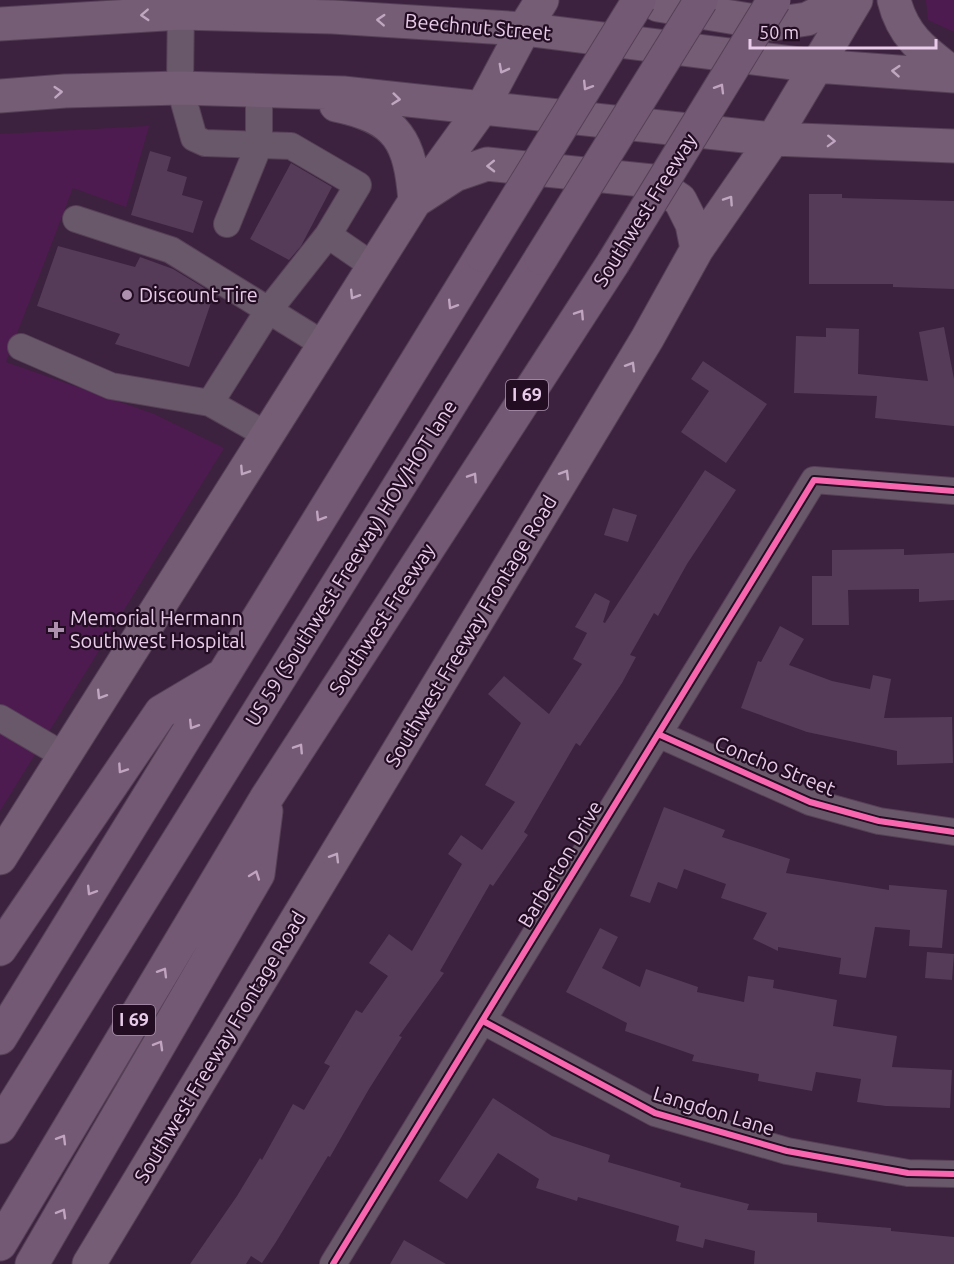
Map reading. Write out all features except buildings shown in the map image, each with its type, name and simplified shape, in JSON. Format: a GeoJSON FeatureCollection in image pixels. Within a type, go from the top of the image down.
{"type":"FeatureCollection","features":[{"type":"Feature","properties":{"kind":"highway"},"geometry":{"type":"LineString","coordinates":[[0,1038],[639,0]]}},
{"type":"Feature","properties":{"kind":"highway","name":"US 59 (Southwest Freeway) HOV/HOT lane"},"geometry":{"type":"LineString","coordinates":[[0,1127],[701,0]]}},
{"type":"Feature","properties":{"kind":"highway","name":"Southwest Freeway"},"geometry":{"type":"LineString","coordinates":[[0,1244],[267,797],[613,263],[774,0]]}},
{"type":"Feature","properties":{"kind":"highway"},"geometry":{"type":"LineString","coordinates":[[0,949],[161,712],[224,675]]}},
{"type":"Feature","properties":{"kind":"highway"},"geometry":{"type":"LineString","coordinates":[[32,1264],[258,874],[267,797]]}},
{"type":"Feature","properties":{"kind":"main road"},"geometry":{"type":"LineString","coordinates":[[0,858],[373,266],[415,201],[482,108],[542,0]]}},
{"type":"Feature","properties":{"kind":"main road"},"geometry":{"type":"LineString","coordinates":[[650,0],[658,5],[773,24],[807,19],[845,0]]}},
{"type":"Feature","properties":{"kind":"main road","name":"Southwest Freeway Frontage Road"},"geometry":{"type":"LineString","coordinates":[[89,1264],[647,339],[697,249],[773,139],[856,0]]}},
{"type":"Feature","properties":{"kind":"main road"},"geometry":{"type":"LineString","coordinates":[[894,0],[903,26],[921,48],[954,75]]}},
{"type":"Feature","properties":{"kind":"main road","name":"Beechnut Street"},"geometry":{"type":"LineString","coordinates":[[0,24],[181,7],[337,8],[816,66],[954,75]]}},
{"type":"Feature","properties":{"kind":"main road"},"geometry":{"type":"LineString","coordinates":[[0,96],[65,91],[180,88],[343,93],[773,139],[954,146]]}},
{"type":"Feature","properties":{"kind":"main road"},"geometry":{"type":"LineString","coordinates":[[259,89],[345,107],[375,118],[395,130],[409,155],[415,201]]}},
{"type":"Feature","properties":{"kind":"main road"},"geometry":{"type":"LineString","coordinates":[[415,201],[455,175],[487,164],[652,181],[680,200],[692,224],[697,249]]}},
{"type":"Feature","properties":{"kind":"street"},"geometry":{"type":"LineString","coordinates":[[181,7],[180,88],[194,138],[205,143],[291,146],[358,185],[328,235],[268,311],[210,403]]}},
{"type":"Feature","properties":{"kind":"street"},"geometry":{"type":"LineString","coordinates":[[227,224],[259,145],[259,89]]}},
{"type":"Feature","properties":{"kind":"street"},"geometry":{"type":"LineString","coordinates":[[76,219],[171,250],[323,344]]}},
{"type":"Feature","properties":{"kind":"street"},"geometry":{"type":"LineString","coordinates":[[328,235],[373,266]]}},
{"type":"Feature","properties":{"kind":"street"},"geometry":{"type":"LineString","coordinates":[[21,347],[111,386],[210,403],[267,435]]}},
{"type":"Feature","properties":{"kind":"street","name":"Barberton Drive"},"geometry":{"type":"LineString","coordinates":[[333,1264],[814,480],[954,491]]}},
{"type":"Feature","properties":{"kind":"street"},"geometry":{"type":"LineString","coordinates":[[0,718],[63,755]]}},
{"type":"Feature","properties":{"kind":"street","name":"Concho Street"},"geometry":{"type":"LineString","coordinates":[[658,734],[810,802],[879,821],[954,832]]}},
{"type":"Feature","properties":{"kind":"street","name":"Langdon Lane"},"geometry":{"type":"LineString","coordinates":[[483,1021],[655,1113],[787,1151],[908,1173],[954,1174]]}},
{"type":"Feature","properties":{"kind":"shaded area"},"geometry":{"type":"Polygon","coordinates":[[[926,0],[954,0],[954,32],[928,20],[926,0]]]}},
{"type":"Feature","properties":{"kind":"shaded area","name":"Memorial Hermann Southwest Hospital"},"geometry":{"type":"Polygon","coordinates":[[[149,126],[126,207],[73,188],[6,362],[154,414],[224,448],[0,811],[0,134],[149,126]]]}},
{"type":"Feature","properties":{"kind":"cycle path"},"geometry":{"type":"LineString","coordinates":[[333,1264],[814,480],[954,491]]}},
{"type":"Feature","properties":{"kind":"cycle path"},"geometry":{"type":"LineString","coordinates":[[658,734],[810,802],[879,821],[954,832]]}},
{"type":"Feature","properties":{"kind":"cycle path"},"geometry":{"type":"LineString","coordinates":[[483,1021],[655,1113],[787,1151],[908,1173],[954,1174]]}},
{"type":"Feature","properties":{"kind":"place","name":"Discount Tire"},"geometry":{"type":"Point","coordinates":[127,295]}},
{"type":"Feature","properties":{"kind":"place","name":"Memorial Hermann Southwest Hospital"},"geometry":{"type":"Point","coordinates":[56,630]}}]}
